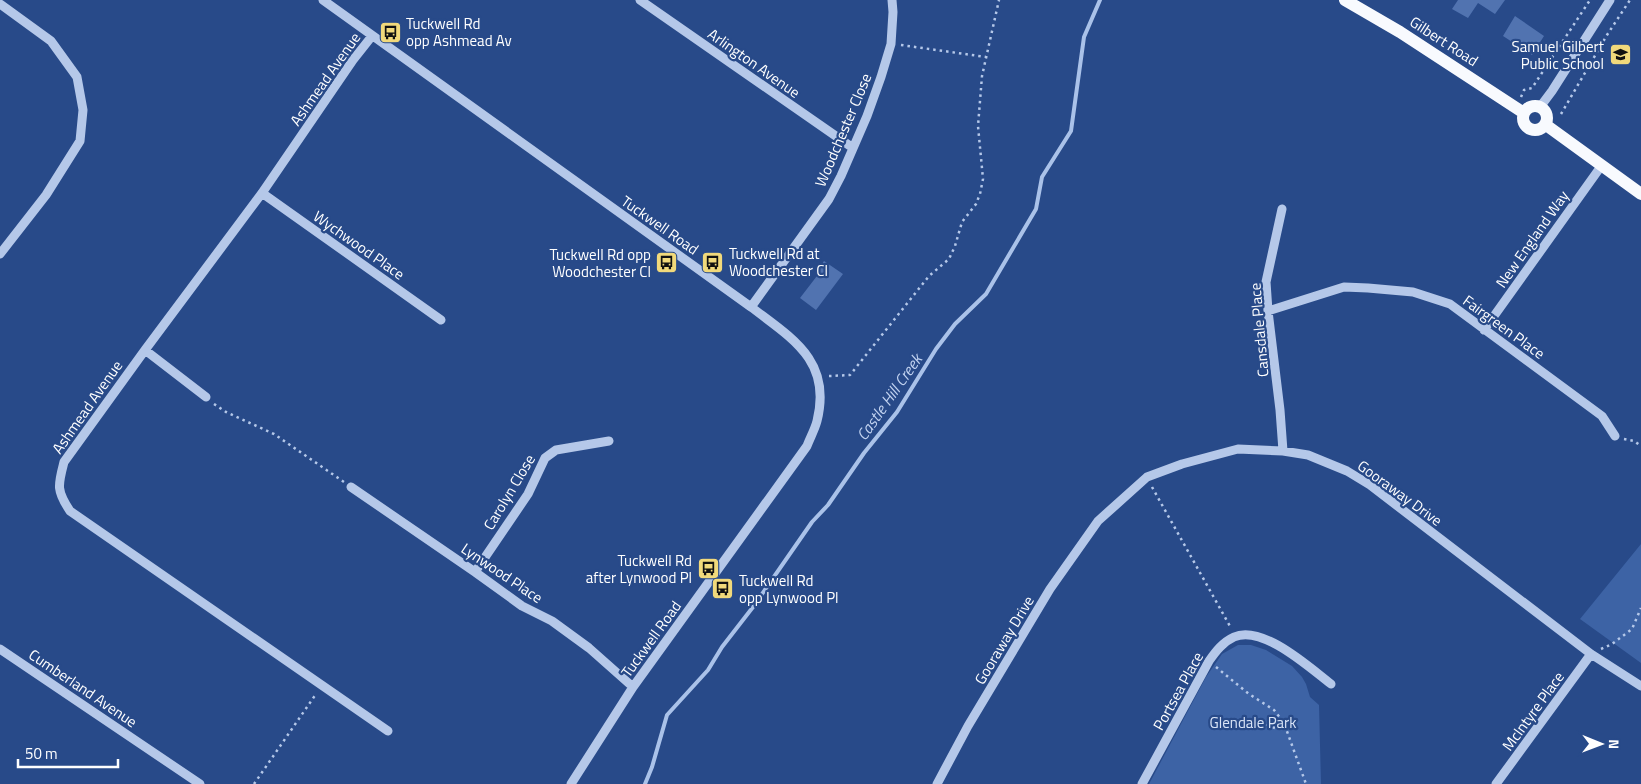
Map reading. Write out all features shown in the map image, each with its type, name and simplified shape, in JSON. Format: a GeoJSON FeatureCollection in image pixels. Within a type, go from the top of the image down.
{"type":"FeatureCollection","features":[{"type":"Feature","properties":{"kind":"main road","name":"Gilbert Road"},"geometry":{"type":"LineString","coordinates":[[1344,0],[1400,32],[1520,110]]}},
{"type":"Feature","properties":{"kind":"main road"},"geometry":{"type":"LineString","coordinates":[[1540,107],[1547,115],[1546,125],[1539,130],[1530,130],[1524,124],[1520,110],[1540,107]]}},
{"type":"Feature","properties":{"kind":"main road"},"geometry":{"type":"LineString","coordinates":[[1546,125],[1641,194]]}},
{"type":"Feature","properties":{"kind":"street","name":"Tuckwell Road"},"geometry":{"type":"LineString","coordinates":[[323,0],[751,307],[794,340],[809,358],[819,377],[821,397],[817,422],[806,446],[633,687],[571,784]]}},
{"type":"Feature","properties":{"kind":"street","name":"Arlington Avenue"},"geometry":{"type":"LineString","coordinates":[[640,0],[853,148]]}},
{"type":"Feature","properties":{"kind":"street","name":"Woodchester Close"},"geometry":{"type":"LineString","coordinates":[[751,307],[829,199],[841,176],[881,77],[891,44],[892,0]]}},
{"type":"Feature","properties":{"kind":"street"},"geometry":{"type":"LineString","coordinates":[[1540,107],[1610,0]]}},
{"type":"Feature","properties":{"kind":"street"},"geometry":{"type":"LineString","coordinates":[[0,4],[51,41],[77,77],[83,110],[80,141],[46,195],[0,254]]}},
{"type":"Feature","properties":{"kind":"street","name":"Ashmead Avenue"},"geometry":{"type":"LineString","coordinates":[[372,36],[353,60],[262,193],[64,462],[59,480],[60,497],[70,511],[388,731]]}},
{"type":"Feature","properties":{"kind":"street","name":"New England Way"},"geometry":{"type":"LineString","coordinates":[[1484,330],[1602,165]]}},
{"type":"Feature","properties":{"kind":"street","name":"Wychwood Place"},"geometry":{"type":"LineString","coordinates":[[262,193],[441,320]]}},
{"type":"Feature","properties":{"kind":"street","name":"Cansdale Place"},"geometry":{"type":"LineString","coordinates":[[1282,209],[1266,282],[1283,450]]}},
{"type":"Feature","properties":{"kind":"street","name":"Fairgreen Place"},"geometry":{"type":"LineString","coordinates":[[1268,311],[1344,287],[1413,292],[1450,304],[1602,416],[1616,436]]}},
{"type":"Feature","properties":{"kind":"street"},"geometry":{"type":"LineString","coordinates":[[145,350],[206,397]]}},
{"type":"Feature","properties":{"kind":"street","name":"Carolyn Close"},"geometry":{"type":"LineString","coordinates":[[475,572],[528,494],[545,458],[556,450],[609,441]]}},
{"type":"Feature","properties":{"kind":"street","name":"Gooraway Drive"},"geometry":{"type":"LineString","coordinates":[[937,784],[968,726],[1050,589],[1098,522],[1147,477],[1182,464],[1238,449],[1283,450],[1308,455],[1347,471],[1370,485],[1591,654],[1641,686]]}},
{"type":"Feature","properties":{"kind":"street","name":"Lynwood Place"},"geometry":{"type":"LineString","coordinates":[[351,487],[522,606],[552,621],[589,648],[633,687]]}},
{"type":"Feature","properties":{"kind":"street"},"geometry":{"type":"LineString","coordinates":[[1236,636],[1254,636],[1274,642],[1332,684]]}},
{"type":"Feature","properties":{"kind":"street","name":"Portsea Place"},"geometry":{"type":"LineString","coordinates":[[1142,784],[1209,661],[1220,647],[1236,636]]}},
{"type":"Feature","properties":{"kind":"street","name":"Cumberland Avenue"},"geometry":{"type":"LineString","coordinates":[[0,649],[200,784]]}},
{"type":"Feature","properties":{"kind":"street","name":"McIntyre Place"},"geometry":{"type":"LineString","coordinates":[[1496,784],[1591,654]]}},
{"type":"Feature","properties":{"kind":"path"},"geometry":{"type":"LineString","coordinates":[[819,377],[850,375],[930,276],[949,259],[962,222],[976,204],[983,179],[978,126],[982,76],[1000,0]]}},
{"type":"Feature","properties":{"kind":"path"},"geometry":{"type":"LineString","coordinates":[[1520,110],[1524,90],[1532,88],[1590,0]]}},
{"type":"Feature","properties":{"kind":"path"},"geometry":{"type":"LineString","coordinates":[[1561,114],[1630,0]]}},
{"type":"Feature","properties":{"kind":"path"},"geometry":{"type":"LineString","coordinates":[[891,44],[986,57]]}},
{"type":"Feature","properties":{"kind":"path"},"geometry":{"type":"LineString","coordinates":[[206,397],[226,412],[274,434],[351,487]]}},
{"type":"Feature","properties":{"kind":"path"},"geometry":{"type":"LineString","coordinates":[[1616,436],[1634,441],[1641,446]]}},
{"type":"Feature","properties":{"kind":"path"},"geometry":{"type":"LineString","coordinates":[[1147,477],[1236,636]]}},
{"type":"Feature","properties":{"kind":"path"},"geometry":{"type":"LineString","coordinates":[[1591,654],[1612,644],[1632,629],[1641,608]]}},
{"type":"Feature","properties":{"kind":"path"},"geometry":{"type":"LineString","coordinates":[[1209,661],[1249,694],[1274,710],[1284,723],[1306,784]]}},
{"type":"Feature","properties":{"kind":"path"},"geometry":{"type":"LineString","coordinates":[[254,784],[322,685]]}},
{"type":"Feature","properties":{"kind":"path"},"geometry":{"type":"LineString","coordinates":[[1267,726],[1275,728],[1284,723]]}},
{"type":"Feature","properties":{"kind":"green space"},"geometry":{"type":"Polygon","coordinates":[[[1641,544],[1641,663],[1580,619],[1641,544]]]}},
{"type":"Feature","properties":{"kind":"green space","name":"Glendale Park"},"geometry":{"type":"Polygon","coordinates":[[[1238,645],[1251,645],[1266,650],[1292,666],[1302,677],[1310,697],[1319,705],[1321,784],[1149,784],[1206,677],[1222,654],[1238,645]]]}},
{"type":"Feature","properties":{"kind":"building"},"geometry":{"type":"Polygon","coordinates":[[[1458,0],[1505,0],[1495,14],[1478,3],[1468,18],[1452,9],[1458,0]]]}},
{"type":"Feature","properties":{"kind":"building"},"geometry":{"type":"Polygon","coordinates":[[[1515,16],[1544,36],[1532,55],[1503,36],[1515,16]]]}},
{"type":"Feature","properties":{"kind":"building"},"geometry":{"type":"Polygon","coordinates":[[[824,261],[843,274],[816,310],[800,298],[820,272],[818,270],[824,261]]]}},
{"type":"Feature","properties":{"kind":"waterway","name":"Castle Hill Creek"},"geometry":{"type":"LineString","coordinates":[[645,784],[652,767],[667,715],[708,670],[722,647],[753,607],[812,522],[828,505],[864,453],[897,412],[936,349],[955,324],[986,294],[1036,209],[1042,177],[1071,131],[1084,37],[1100,0]]}},
{"type":"Feature","properties":{"kind":"place","name":"Tuckwell Rd opp Ashmead Av"},"geometry":{"type":"Point","coordinates":[390,32]}},
{"type":"Feature","properties":{"kind":"place","name":"Samuel Gilbert Public School"},"geometry":{"type":"Point","coordinates":[1620,55]}},
{"type":"Feature","properties":{"kind":"place","name":"Tuckwell Rd at Woodchester Cl"},"geometry":{"type":"Point","coordinates":[713,262]}},
{"type":"Feature","properties":{"kind":"place","name":"Tuckwell Rd opp Woodchester Cl"},"geometry":{"type":"Point","coordinates":[667,263]}},
{"type":"Feature","properties":{"kind":"place","name":"Tuckwell Rd after Lynwood Pl"},"geometry":{"type":"Point","coordinates":[708,569]}},
{"type":"Feature","properties":{"kind":"place","name":"Tuckwell Rd opp Lynwood Pl"},"geometry":{"type":"Point","coordinates":[723,589]}}]}
